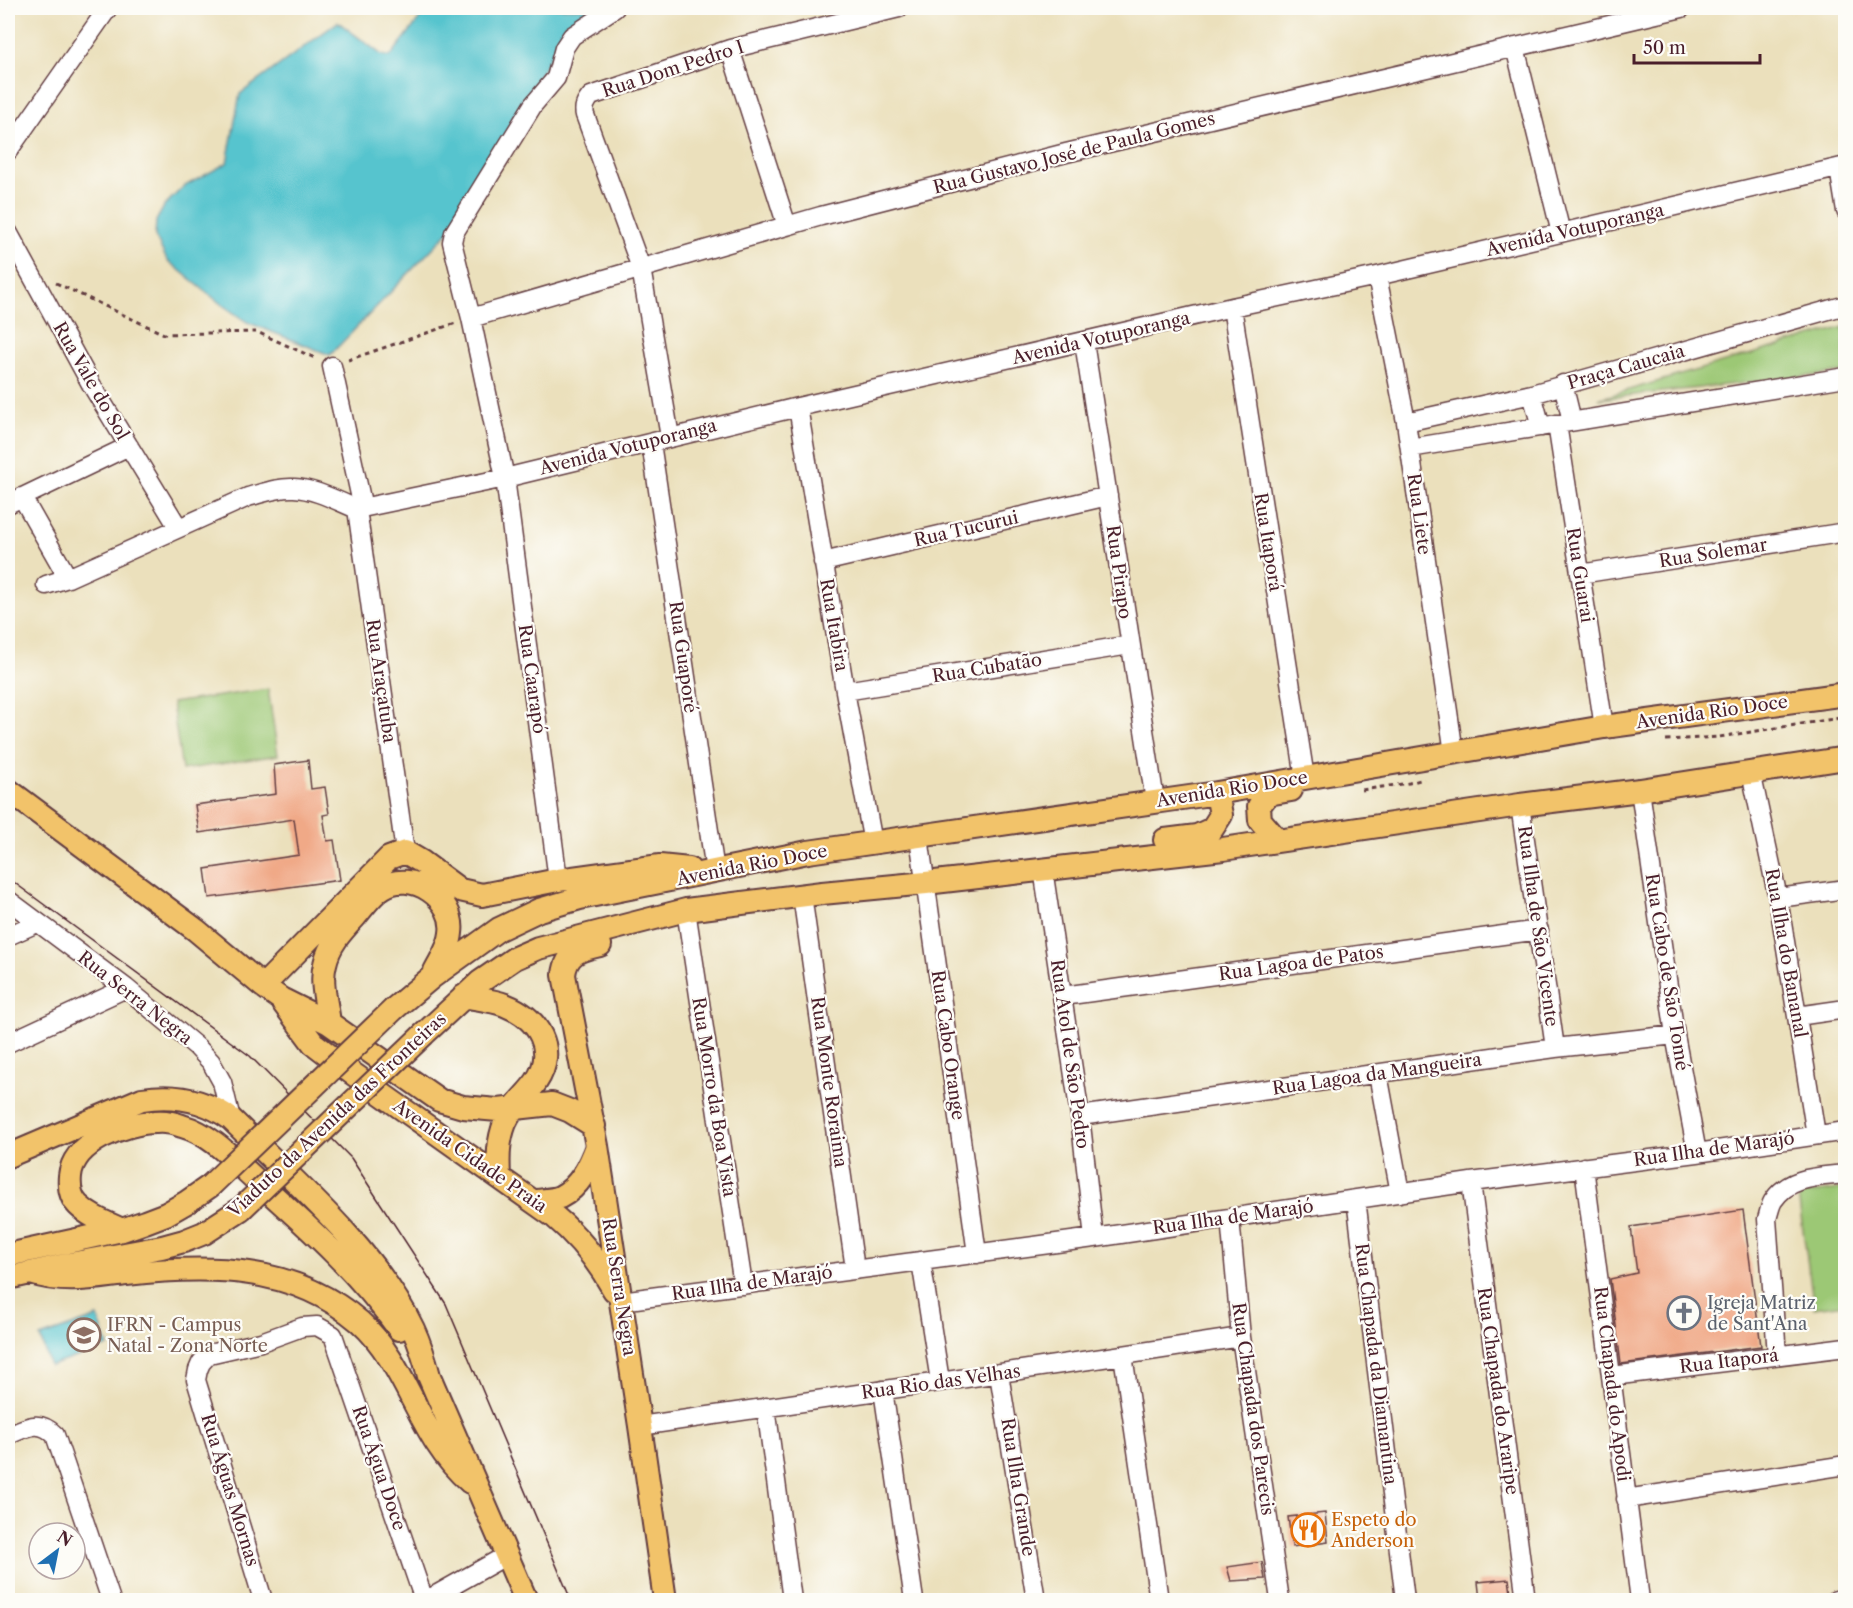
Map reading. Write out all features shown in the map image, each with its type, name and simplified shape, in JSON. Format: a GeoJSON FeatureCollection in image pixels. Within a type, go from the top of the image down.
{"type":"FeatureCollection","features":[{"type":"Feature","properties":{"kind":"main road","name":"Avenida Rio Doce"},"geometry":{"type":"LineString","coordinates":[[620,891],[808,852],[1217,793],[1604,727],[1845,694]]}},
{"type":"Feature","properties":{"kind":"main road"},"geometry":{"type":"LineString","coordinates":[[1278,841],[1260,820],[1259,806],[1268,794],[1408,770],[1444,755]]}},
{"type":"Feature","properties":{"kind":"main road","name":"Avenida Rio Doce"},"geometry":{"type":"LineString","coordinates":[[628,925],[678,912],[802,895],[1223,849],[1521,805],[1640,790],[1845,758]]}},
{"type":"Feature","properties":{"kind":"main road","name":"Avenida Cidade Praia"},"geometry":{"type":"LineString","coordinates":[[8,790],[196,930],[272,993],[314,1043],[555,1217],[582,1242],[599,1264],[621,1301]]}},
{"type":"Feature","properties":{"kind":"main road"},"geometry":{"type":"LineString","coordinates":[[1071,866],[1090,850],[1197,836],[1204,833],[1212,829],[1221,815],[1217,793]]}},
{"type":"Feature","properties":{"kind":"main road"},"geometry":{"type":"LineString","coordinates":[[272,993],[389,858],[405,852],[460,890],[482,895],[558,880],[660,866],[715,871]]}},
{"type":"Feature","properties":{"kind":"main road"},"geometry":{"type":"LineString","coordinates":[[329,1023],[323,976],[328,953],[336,937],[381,888],[391,884],[411,883],[430,890],[444,905],[452,933],[432,976]]}},
{"type":"Feature","properties":{"kind":"main road","name":"Viaduto da Avenida das Fronteiras"},"geometry":{"type":"LineString","coordinates":[[17,1252],[122,1230],[166,1214],[187,1202],[210,1186],[395,1008],[432,976],[499,929],[538,910],[580,898],[620,891]]}},
{"type":"Feature","properties":{"kind":"main road","name":"Avenida Rio Doce"},"geometry":{"type":"LineString","coordinates":[[564,975],[567,963],[574,953],[646,933],[678,912]]}},
{"type":"Feature","properties":{"kind":"main road","name":"Viaduto da Avenida das Fronteiras"},"geometry":{"type":"LineString","coordinates":[[8,1278],[162,1247],[204,1233],[241,1209],[464,996],[497,969],[538,948],[628,925]]}},
{"type":"Feature","properties":{"kind":"main road","name":"Rua Serra Negra"},"geometry":{"type":"LineString","coordinates":[[564,975],[596,1136],[665,1600]]}},
{"type":"Feature","properties":{"kind":"main road","name":"Avenida Cidade Praia"},"geometry":{"type":"LineString","coordinates":[[272,993],[329,1023],[439,1100],[463,1107],[513,1109]]}},
{"type":"Feature","properties":{"kind":"main road"},"geometry":{"type":"LineString","coordinates":[[464,996],[511,1008],[528,1018],[540,1034],[546,1050],[544,1065],[536,1083],[513,1109],[499,1141],[499,1177]]}},
{"type":"Feature","properties":{"kind":"main road"},"geometry":{"type":"LineString","coordinates":[[8,1156],[142,1099],[186,1098],[211,1106],[231,1119],[335,1222],[387,1284],[412,1326],[429,1376]]}},
{"type":"Feature","properties":{"kind":"main road"},"geometry":{"type":"LineString","coordinates":[[513,1109],[552,1104],[570,1111],[596,1136],[587,1170],[578,1182],[561,1196],[535,1202]]}},
{"type":"Feature","properties":{"kind":"main road"},"geometry":{"type":"LineString","coordinates":[[122,1230],[88,1214],[76,1204],[69,1184],[70,1170],[82,1149],[98,1139],[124,1128],[157,1122],[185,1126],[217,1145],[322,1239],[383,1306],[429,1376],[526,1600]]}},
{"type":"Feature","properties":{"kind":"main road"},"geometry":{"type":"LineString","coordinates":[[31,1273],[45,1278],[81,1280],[161,1271],[219,1269],[272,1277],[318,1294],[359,1322],[373,1336],[398,1373],[442,1452],[453,1466],[477,1488]]}},
{"type":"Feature","properties":{"kind":"street"},"geometry":{"type":"LineString","coordinates":[[8,151],[108,8]]}},
{"type":"Feature","properties":{"kind":"street","name":"Rua Caarapó"},"geometry":{"type":"LineString","coordinates":[[558,880],[505,477],[471,318],[452,242],[454,233],[533,105],[556,78],[564,48],[572,36],[615,8]]}},
{"type":"Feature","properties":{"kind":"street","name":"Rua Dom Pedro I"},"geometry":{"type":"LineString","coordinates":[[641,268],[583,109],[591,96],[730,49],[899,8]]}},
{"type":"Feature","properties":{"kind":"street","name":"Rua Gustavo José de Paula Gomes"},"geometry":{"type":"LineString","coordinates":[[471,318],[787,225],[1077,150],[1682,8]]}},
{"type":"Feature","properties":{"kind":"street"},"geometry":{"type":"LineString","coordinates":[[1515,46],[1561,233]]}},
{"type":"Feature","properties":{"kind":"street"},"geometry":{"type":"LineString","coordinates":[[730,49],[787,225]]}},
{"type":"Feature","properties":{"kind":"street"},"geometry":{"type":"LineString","coordinates":[[1842,167],[1845,211]]}},
{"type":"Feature","properties":{"kind":"street","name":"Avenida Votuporanga"},"geometry":{"type":"LineString","coordinates":[[360,509],[1842,167]]}},
{"type":"Feature","properties":{"kind":"street","name":"Rua Vale do Sol"},"geometry":{"type":"LineString","coordinates":[[8,232],[91,384],[177,527]]}},
{"type":"Feature","properties":{"kind":"street"},"geometry":{"type":"LineString","coordinates":[[641,268],[670,437]]}},
{"type":"Feature","properties":{"kind":"street","name":"Rua Liete"},"geometry":{"type":"LineString","coordinates":[[1377,276],[1410,448],[1444,755]]}},
{"type":"Feature","properties":{"kind":"street","name":"Praça Caucaia"},"geometry":{"type":"LineString","coordinates":[[1406,422],[1532,394],[1845,305]]}},
{"type":"Feature","properties":{"kind":"street","name":"Rua Itaporá"},"geometry":{"type":"LineString","coordinates":[[1232,307],[1305,778]]}},
{"type":"Feature","properties":{"kind":"street","name":"Rua Pirapo"},"geometry":{"type":"LineString","coordinates":[[1084,342],[1155,801]]}},
{"type":"Feature","properties":{"kind":"street","name":"Rua Araçatuba"},"geometry":{"type":"LineString","coordinates":[[332,366],[360,509],[405,852]]}},
{"type":"Feature","properties":{"kind":"street"},"geometry":{"type":"LineString","coordinates":[[1410,448],[1845,378]]}},
{"type":"Feature","properties":{"kind":"street"},"geometry":{"type":"LineString","coordinates":[[1557,424],[1563,384]]}},
{"type":"Feature","properties":{"kind":"street"},"geometry":{"type":"LineString","coordinates":[[1532,394],[1557,424]]}},
{"type":"Feature","properties":{"kind":"street","name":"Rua Itabira"},"geometry":{"type":"LineString","coordinates":[[798,407],[845,691],[873,843]]}},
{"type":"Feature","properties":{"kind":"street","name":"Rua Guarai"},"geometry":{"type":"LineString","coordinates":[[1557,424],[1604,727]]}},
{"type":"Feature","properties":{"kind":"street","name":"Rua Guaporé"},"geometry":{"type":"LineString","coordinates":[[651,443],[715,871]]}},
{"type":"Feature","properties":{"kind":"street"},"geometry":{"type":"LineString","coordinates":[[68,578],[15,501],[129,446]]}},
{"type":"Feature","properties":{"kind":"street"},"geometry":{"type":"LineString","coordinates":[[46,585],[68,578],[248,497],[273,490],[294,488],[312,491],[360,509]]}},
{"type":"Feature","properties":{"kind":"street","name":"Rua Tucurui"},"geometry":{"type":"LineString","coordinates":[[823,562],[1108,496]]}},
{"type":"Feature","properties":{"kind":"street","name":"Rua Solemar"},"geometry":{"type":"LineString","coordinates":[[1580,574],[1845,532]]}},
{"type":"Feature","properties":{"kind":"street","name":"Rua Cubatão"},"geometry":{"type":"LineString","coordinates":[[845,691],[1130,645]]}},
{"type":"Feature","properties":{"kind":"street","name":"Rua Ilha do Bananal"},"geometry":{"type":"LineString","coordinates":[[1750,772],[1778,898],[1816,1135]]}},
{"type":"Feature","properties":{"kind":"street","name":"Rua Cabo de São Tomé"},"geometry":{"type":"LineString","coordinates":[[1640,790],[1675,1035],[1697,1153]]}},
{"type":"Feature","properties":{"kind":"street","name":"Rua Ilha de São Vicente"},"geometry":{"type":"LineString","coordinates":[[1521,805],[1555,1048]]}},
{"type":"Feature","properties":{"kind":"street","name":"Rua Cabo Orange"},"geometry":{"type":"LineString","coordinates":[[919,837],[977,1254]]}},
{"type":"Feature","properties":{"kind":"street","name":"Rua Atol de São Pedro"},"geometry":{"type":"LineString","coordinates":[[1042,869],[1080,1116],[1094,1238]]}},
{"type":"Feature","properties":{"kind":"street"},"geometry":{"type":"LineString","coordinates":[[1778,898],[1845,889]]}},
{"type":"Feature","properties":{"kind":"street","name":"Rua Monte Roraima"},"geometry":{"type":"LineString","coordinates":[[802,895],[855,1269]]}},
{"type":"Feature","properties":{"kind":"street","name":"Rua Serra Negra"},"geometry":{"type":"LineString","coordinates":[[8,900],[126,988],[197,1047],[211,1062],[222,1082],[231,1119]]}},
{"type":"Feature","properties":{"kind":"street","name":"Rua Morro da Boa Vista"},"geometry":{"type":"LineString","coordinates":[[678,912],[743,1285]]}},
{"type":"Feature","properties":{"kind":"street"},"geometry":{"type":"LineString","coordinates":[[8,936],[37,923]]}},
{"type":"Feature","properties":{"kind":"street","name":"Rua Lagoa de Patos"},"geometry":{"type":"LineString","coordinates":[[1063,996],[1539,930]]}},
{"type":"Feature","properties":{"kind":"street"},"geometry":{"type":"LineString","coordinates":[[8,1043],[126,988]]}},
{"type":"Feature","properties":{"kind":"street"},"geometry":{"type":"LineString","coordinates":[[1797,1016],[1845,1009]]}},
{"type":"Feature","properties":{"kind":"street","name":"Rua Lagoa da Mangueira"},"geometry":{"type":"LineString","coordinates":[[1080,1116],[1555,1048],[1675,1035]]}},
{"type":"Feature","properties":{"kind":"street"},"geometry":{"type":"LineString","coordinates":[[1378,1074],[1400,1193]]}},
{"type":"Feature","properties":{"kind":"street","name":"Rua Ilha de Marajó"},"geometry":{"type":"LineString","coordinates":[[621,1301],[1094,1238],[1471,1182],[1697,1153],[1845,1131]]}},
{"type":"Feature","properties":{"kind":"street","name":"Rua Chapada do Apodi"},"geometry":{"type":"LineString","coordinates":[[1584,1167],[1640,1600]]}},
{"type":"Feature","properties":{"kind":"street"},"geometry":{"type":"LineString","coordinates":[[1777,1355],[1767,1219],[1772,1202],[1784,1188],[1803,1179],[1845,1174]]}},
{"type":"Feature","properties":{"kind":"street","name":"Rua Chapada do Araripe"},"geometry":{"type":"LineString","coordinates":[[1471,1182],[1526,1600]]}},
{"type":"Feature","properties":{"kind":"street","name":"Rua Chapada da Diamantina"},"geometry":{"type":"LineString","coordinates":[[1356,1199],[1406,1600]]}},
{"type":"Feature","properties":{"kind":"street","name":"Rua Chapada dos Parecis"},"geometry":{"type":"LineString","coordinates":[[1230,1218],[1241,1336],[1280,1600]]}},
{"type":"Feature","properties":{"kind":"street"},"geometry":{"type":"LineString","coordinates":[[921,1261],[940,1381]]}},
{"type":"Feature","properties":{"kind":"street","name":"Rua Água Doce"},"geometry":{"type":"LineString","coordinates":[[196,1380],[201,1363],[209,1354],[261,1342],[302,1327],[317,1326],[333,1335],[426,1600]]}},
{"type":"Feature","properties":{"kind":"street","name":"Rua Rio das Velhas"},"geometry":{"type":"LineString","coordinates":[[640,1426],[1241,1336]]}},
{"type":"Feature","properties":{"kind":"street","name":"Rua Itaporá"},"geometry":{"type":"LineString","coordinates":[[1612,1376],[1845,1347]]}},
{"type":"Feature","properties":{"kind":"street"},"geometry":{"type":"LineString","coordinates":[[1123,1355],[1159,1600]]}},
{"type":"Feature","properties":{"kind":"street","name":"Rua Ilha Grande"},"geometry":{"type":"LineString","coordinates":[[999,1374],[1036,1600]]}},
{"type":"Feature","properties":{"kind":"street","name":"Rua Águas Mornas"},"geometry":{"type":"LineString","coordinates":[[196,1380],[262,1600]]}},
{"type":"Feature","properties":{"kind":"street"},"geometry":{"type":"LineString","coordinates":[[884,1390],[914,1600]]}},
{"type":"Feature","properties":{"kind":"street"},"geometry":{"type":"LineString","coordinates":[[766,1407],[792,1600]]}},
{"type":"Feature","properties":{"kind":"street"},"geometry":{"type":"LineString","coordinates":[[8,1435],[38,1424],[55,1435],[111,1600]]}},
{"type":"Feature","properties":{"kind":"street"},"geometry":{"type":"LineString","coordinates":[[1626,1499],[1845,1465]]}},
{"type":"Feature","properties":{"kind":"street"},"geometry":{"type":"LineString","coordinates":[[426,1600],[507,1555]]}},
{"type":"Feature","properties":{"kind":"street"},"geometry":{"type":"LineString","coordinates":[[1836,1600],[1845,1599]]}},
{"type":"Feature","properties":{"kind":"path"},"geometry":{"type":"LineString","coordinates":[[28,269],[165,334],[257,332],[332,366],[471,318]]}},
{"type":"Feature","properties":{"kind":"green space"},"geometry":{"type":"Polygon","coordinates":[[[1844,327],[1845,372],[1598,399],[1844,327]]]}},
{"type":"Feature","properties":{"kind":"green space"},"geometry":{"type":"Polygon","coordinates":[[[268,689],[278,755],[182,770],[172,703],[268,689]]]}},
{"type":"Feature","properties":{"kind":"green space"},"geometry":{"type":"Polygon","coordinates":[[[1845,1188],[1845,1304],[1814,1308],[1798,1195],[1845,1188]]]}},
{"type":"Feature","properties":{"kind":"water"},"geometry":{"type":"Polygon","coordinates":[[[428,8],[604,8],[561,38],[455,225],[330,355],[247,322],[167,260],[155,236],[156,221],[165,205],[183,187],[227,163],[240,94],[338,22],[382,55],[390,57],[428,8]]]}},
{"type":"Feature","properties":{"kind":"water"},"geometry":{"type":"Polygon","coordinates":[[[98,1317],[108,1346],[50,1366],[40,1337],[98,1317]]]}},
{"type":"Feature","properties":{"kind":"building"},"geometry":{"type":"Polygon","coordinates":[[[308,760],[311,789],[325,787],[329,814],[323,815],[327,841],[334,840],[340,880],[209,898],[205,869],[299,855],[294,819],[199,833],[195,805],[276,794],[274,765],[308,760]]]}},
{"type":"Feature","properties":{"kind":"building","name":"Igreja Matriz de Sant'Ana"},"geometry":{"type":"Polygon","coordinates":[[[1743,1210],[1761,1346],[1621,1364],[1610,1279],[1637,1273],[1631,1227],[1743,1210]]]}},
{"type":"Feature","properties":{"kind":"building","name":"Espeto do Anderson"},"geometry":{"type":"Polygon","coordinates":[[[1325,1513],[1328,1542],[1292,1547],[1288,1517],[1325,1513]]]}},
{"type":"Feature","properties":{"kind":"building"},"geometry":{"type":"Polygon","coordinates":[[[1262,1562],[1265,1579],[1231,1581],[1227,1567],[1262,1562]]]}},
{"type":"Feature","properties":{"kind":"building"},"geometry":{"type":"Polygon","coordinates":[[[1509,1579],[1512,1600],[1480,1600],[1478,1582],[1509,1579]]]}},
{"type":"Feature","properties":{"kind":"tram line"},"geometry":{"type":"LineString","coordinates":[[8,878],[250,1056],[351,1158],[446,1304],[571,1600]]}},
{"type":"Feature","properties":{"kind":"place","name":"Igreja Matriz de Sant'Ana"},"geometry":{"type":"Point","coordinates":[1684,1313]}},
{"type":"Feature","properties":{"kind":"place","name":"IFRN - Campus Natal - Zona Norte"},"geometry":{"type":"Point","coordinates":[84,1335]}},
{"type":"Feature","properties":{"kind":"place","name":"Espeto do Anderson"},"geometry":{"type":"Point","coordinates":[1308,1530]}}]}
